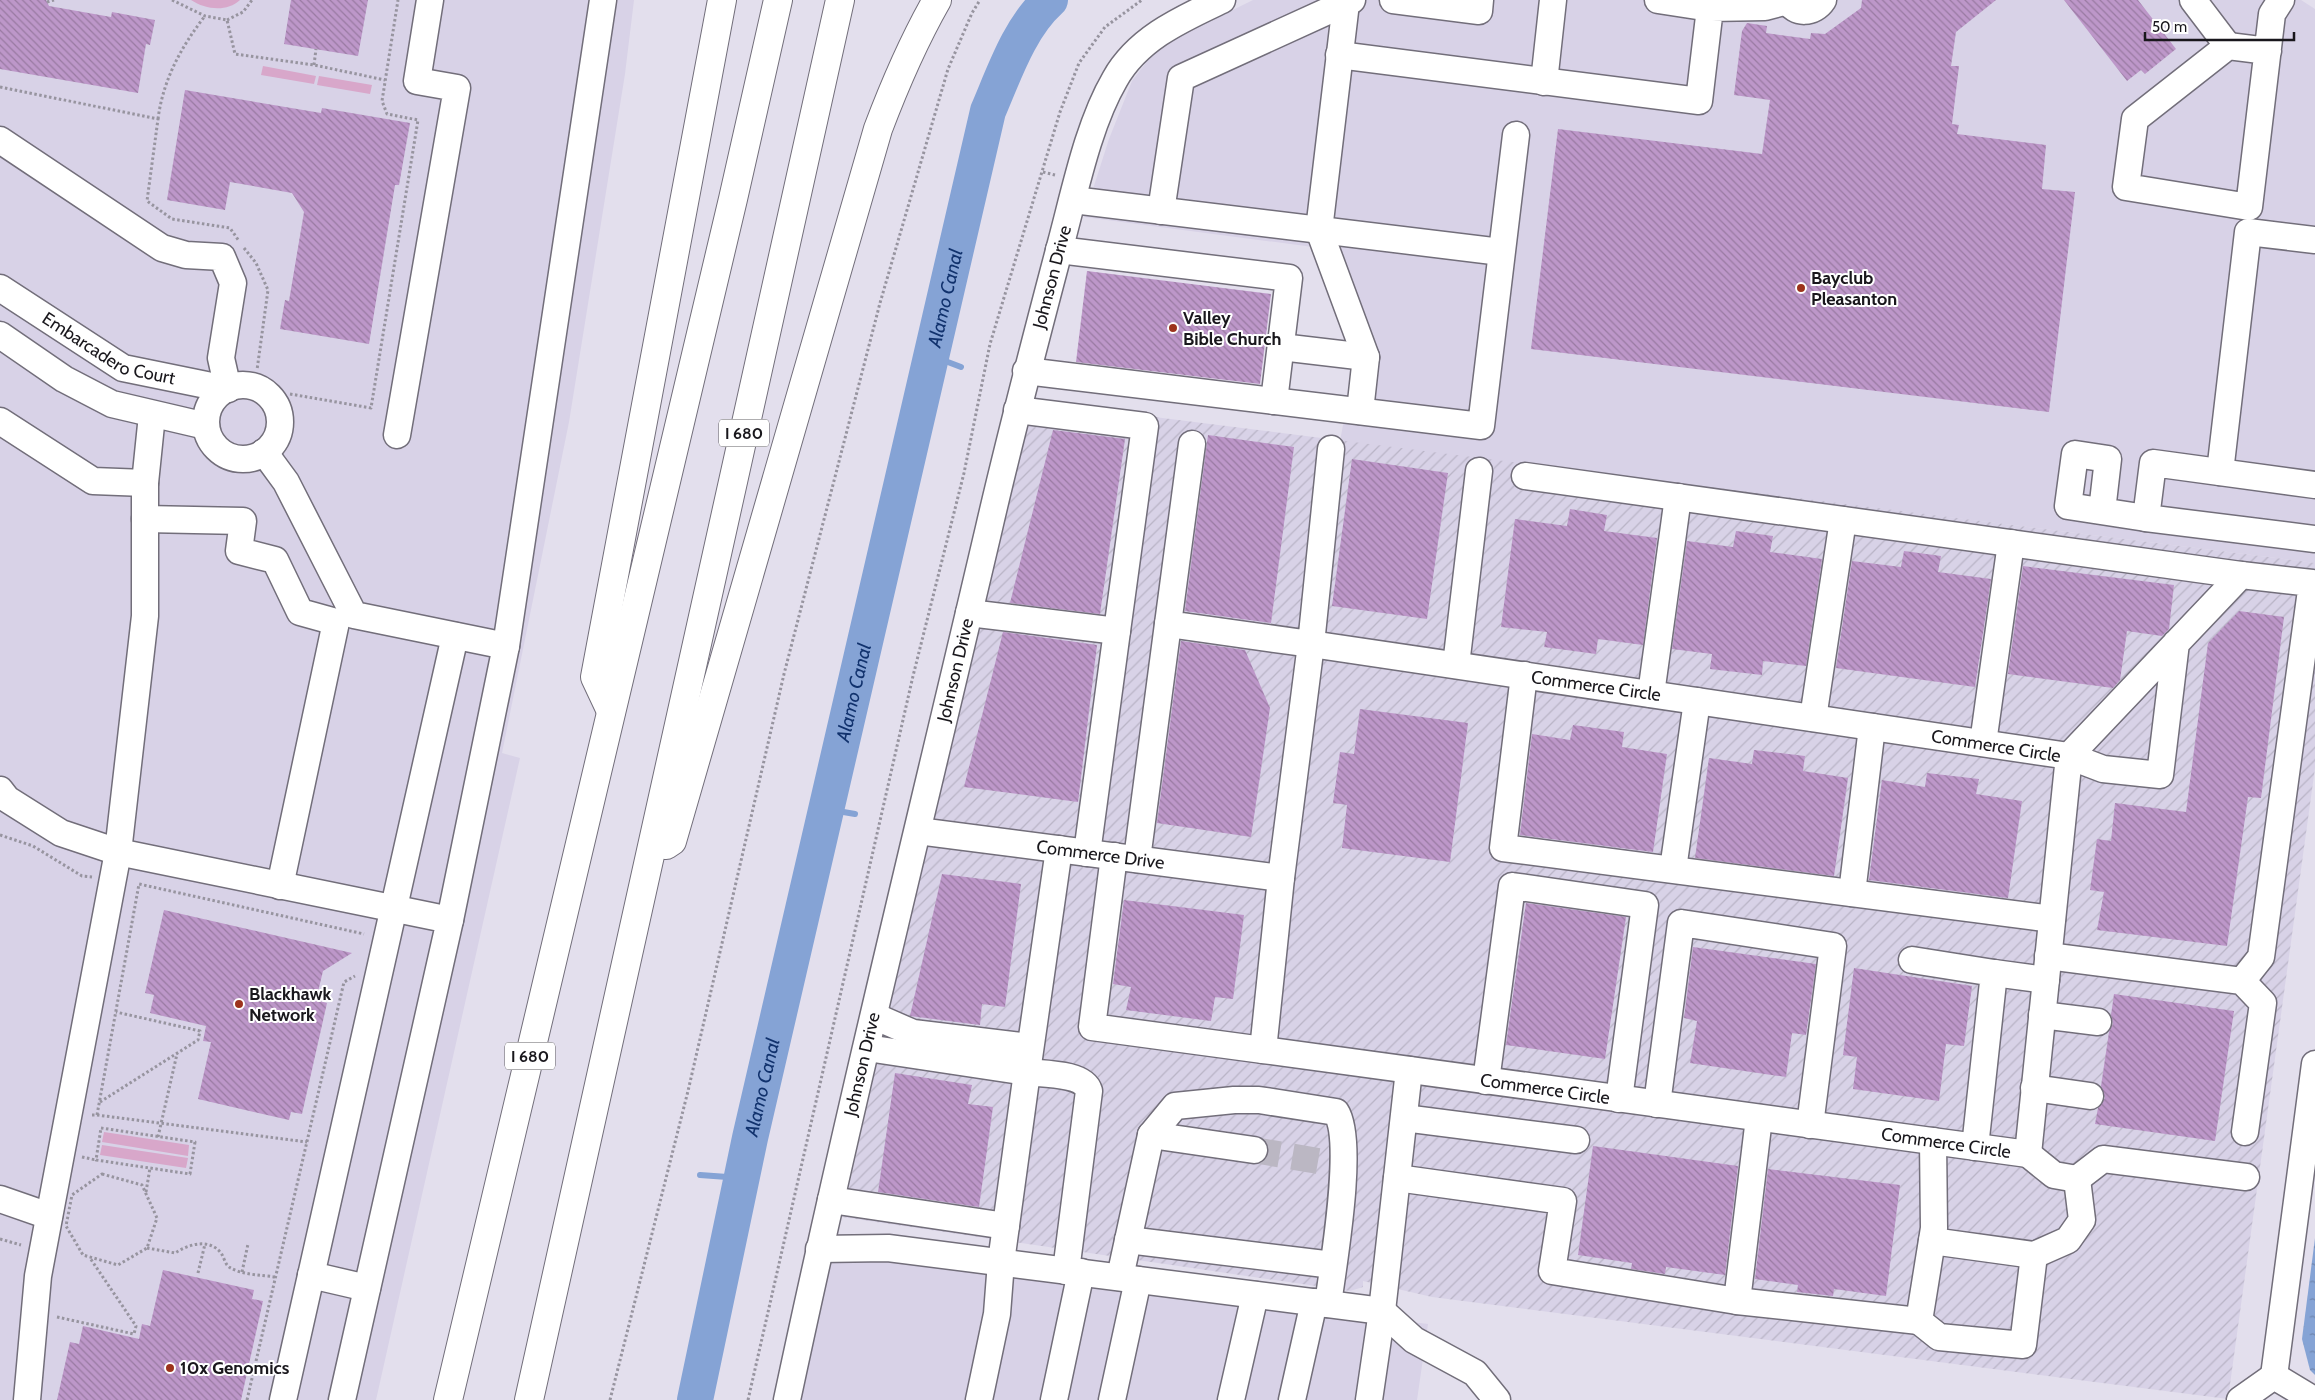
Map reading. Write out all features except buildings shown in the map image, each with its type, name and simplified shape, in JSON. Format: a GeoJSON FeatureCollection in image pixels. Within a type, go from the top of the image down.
{"type":"FeatureCollection","features":[{"type":"Feature","properties":{"kind":"highway"},"geometry":{"type":"LineString","coordinates":[[684,194],[708,0]]}},
{"type":"Feature","properties":{"kind":"highway"},"geometry":{"type":"LineString","coordinates":[[611,711],[595,676],[684,194],[722,0]]}},
{"type":"Feature","properties":{"kind":"highway","name":"I 680"},"geometry":{"type":"LineString","coordinates":[[448,1400],[731,209],[778,0]]}},
{"type":"Feature","properties":{"kind":"highway"},"geometry":{"type":"LineString","coordinates":[[651,856],[672,841],[878,130],[897,76],[937,0]]}},
{"type":"Feature","properties":{"kind":"highway","name":"I 680"},"geometry":{"type":"LineString","coordinates":[[530,1400],[842,3]]}},
{"type":"Feature","properties":{"kind":"street"},"geometry":{"type":"LineString","coordinates":[[397,435],[457,88],[416,81],[430,0]]}},
{"type":"Feature","properties":{"kind":"street"},"geometry":{"type":"LineString","coordinates":[[342,1400],[450,920],[506,646],[603,0]]}},
{"type":"Feature","properties":{"kind":"street","name":"Johnson Drive"},"geometry":{"type":"LineString","coordinates":[[786,1400],[819,1249],[1026,371],[1101,106],[1117,75],[1142,47],[1170,25],[1222,0]]}},
{"type":"Feature","properties":{"kind":"street"},"geometry":{"type":"LineString","coordinates":[[1393,0],[1479,10],[1480,0]]}},
{"type":"Feature","properties":{"kind":"street"},"geometry":{"type":"LineString","coordinates":[[1544,82],[1554,0]]}},
{"type":"Feature","properties":{"kind":"street"},"geometry":{"type":"LineString","coordinates":[[1658,0],[1765,7],[1787,0],[1794,9],[1801,11],[1815,9],[1823,0]]}},
{"type":"Feature","properties":{"kind":"street"},"geometry":{"type":"LineString","coordinates":[[2192,0],[2228,46],[2268,51]]}},
{"type":"Feature","properties":{"kind":"street"},"geometry":{"type":"LineString","coordinates":[[2228,46],[2135,119],[2126,187],[2249,207],[2272,14],[2281,0]]}},
{"type":"Feature","properties":{"kind":"street"},"geometry":{"type":"LineString","coordinates":[[1161,211],[1181,78],[1349,1]]}},
{"type":"Feature","properties":{"kind":"street"},"geometry":{"type":"LineString","coordinates":[[1349,1],[1339,55],[1319,230],[1366,357],[1360,412]]}},
{"type":"Feature","properties":{"kind":"street"},"geometry":{"type":"LineString","coordinates":[[1339,55],[1699,101],[1715,4]]}},
{"type":"Feature","properties":{"kind":"street"},"geometry":{"type":"LineString","coordinates":[[1026,371],[1480,426],[1516,135]]}},
{"type":"Feature","properties":{"kind":"street"},"geometry":{"type":"LineString","coordinates":[[0,140],[162,248],[186,256],[222,257],[233,283],[221,358],[227,389]]}},
{"type":"Feature","properties":{"kind":"street"},"geometry":{"type":"LineString","coordinates":[[1073,200],[1501,252]]}},
{"type":"Feature","properties":{"kind":"street"},"geometry":{"type":"LineString","coordinates":[[2220,472],[2248,232],[2315,240]]}},
{"type":"Feature","properties":{"kind":"street"},"geometry":{"type":"LineString","coordinates":[[1060,250],[1289,278],[1274,401]]}},
{"type":"Feature","properties":{"kind":"street","name":"Embarcadero Court"},"geometry":{"type":"LineString","coordinates":[[0,288],[123,368],[227,389]]}},
{"type":"Feature","properties":{"kind":"street"},"geometry":{"type":"LineString","coordinates":[[0,336],[64,379],[104,400],[152,415],[206,426]]}},
{"type":"Feature","properties":{"kind":"street"},"geometry":{"type":"LineString","coordinates":[[1281,347],[1366,357]]}},
{"type":"Feature","properties":{"kind":"street"},"geometry":{"type":"LineString","coordinates":[[241,385],[256,387],[269,396],[277,408],[280,423],[278,436],[264,452],[246,459],[232,458],[220,452],[210,440],[206,426],[208,411],[215,398],[227,389],[241,385]]}},
{"type":"Feature","properties":{"kind":"street"},"geometry":{"type":"LineString","coordinates":[[1017,410],[1145,426],[1087,853]]}},
{"type":"Feature","properties":{"kind":"street"},"geometry":{"type":"LineString","coordinates":[[27,1400],[38,1276],[118,852],[145,616],[145,483],[152,415]]}},
{"type":"Feature","properties":{"kind":"street"},"geometry":{"type":"LineString","coordinates":[[0,421],[94,481],[145,483]]}},
{"type":"Feature","properties":{"kind":"street"},"geometry":{"type":"LineString","coordinates":[[1126,858],[1168,624],[1192,444]]}},
{"type":"Feature","properties":{"kind":"street"},"geometry":{"type":"LineString","coordinates":[[1263,1050],[1281,878],[1311,644],[1331,449]]}},
{"type":"Feature","properties":{"kind":"street"},"geometry":{"type":"LineString","coordinates":[[264,452],[286,482],[345,618],[280,886]]}},
{"type":"Feature","properties":{"kind":"street"},"geometry":{"type":"LineString","coordinates":[[2146,518],[2153,463],[2315,485]]}},
{"type":"Feature","properties":{"kind":"street"},"geometry":{"type":"LineString","coordinates":[[1456,665],[1479,471]]}},
{"type":"Feature","properties":{"kind":"street"},"geometry":{"type":"LineString","coordinates":[[1525,476],[2241,575],[2312,583],[2262,957],[2242,981]]}},
{"type":"Feature","properties":{"kind":"street"},"geometry":{"type":"LineString","coordinates":[[1651,694],[1678,497]]}},
{"type":"Feature","properties":{"kind":"street"},"geometry":{"type":"LineString","coordinates":[[2102,511],[2315,539]]}},
{"type":"Feature","properties":{"kind":"street"},"geometry":{"type":"LineString","coordinates":[[145,519],[243,521],[239,552],[275,560],[300,612],[455,636],[506,646]]}},
{"type":"Feature","properties":{"kind":"street"},"geometry":{"type":"LineString","coordinates":[[1813,718],[1843,520]]}},
{"type":"Feature","properties":{"kind":"street"},"geometry":{"type":"LineString","coordinates":[[1983,743],[2011,543]]}},
{"type":"Feature","properties":{"kind":"street"},"geometry":{"type":"LineString","coordinates":[[2176,643],[2160,775],[2103,769],[2069,756],[2176,643],[2241,575]]}},
{"type":"Feature","properties":{"kind":"street"},"geometry":{"type":"LineString","coordinates":[[969,613],[1117,631]]}},
{"type":"Feature","properties":{"kind":"street","name":"Commerce Circle"},"geometry":{"type":"LineString","coordinates":[[1126,858],[1092,1027],[2028,1154],[2069,756],[1168,624]]}},
{"type":"Feature","properties":{"kind":"street"},"geometry":{"type":"LineString","coordinates":[[283,1400],[392,909],[455,636]]}},
{"type":"Feature","properties":{"kind":"street"},"geometry":{"type":"LineString","coordinates":[[1524,676],[1503,848],[2052,919]]}},
{"type":"Feature","properties":{"kind":"street"},"geometry":{"type":"LineString","coordinates":[[1673,870],[1698,701]]}},
{"type":"Feature","properties":{"kind":"street"},"geometry":{"type":"LineString","coordinates":[[1852,893],[1872,727]]}},
{"type":"Feature","properties":{"kind":"street"},"geometry":{"type":"LineString","coordinates":[[0,790],[8,799],[61,833],[118,852],[450,920]]}},
{"type":"Feature","properties":{"kind":"street","name":"Commerce Drive"},"geometry":{"type":"LineString","coordinates":[[918,831],[1281,878]]}},
{"type":"Feature","properties":{"kind":"street"},"geometry":{"type":"LineString","coordinates":[[979,1400],[997,1314],[1000,1262],[1059,849]]}},
{"type":"Feature","properties":{"kind":"street"},"geometry":{"type":"LineString","coordinates":[[1486,1081],[1512,886],[1645,905],[1619,1099]]}},
{"type":"Feature","properties":{"kind":"street"},"geometry":{"type":"LineString","coordinates":[[1657,1104],[1681,923],[1833,946],[1810,1125]]}},
{"type":"Feature","properties":{"kind":"street"},"geometry":{"type":"LineString","coordinates":[[1912,960],[1994,973],[2047,968],[2242,981],[2263,1003],[2244,1132]]}},
{"type":"Feature","properties":{"kind":"street"},"geometry":{"type":"LineString","coordinates":[[1975,1147],[1994,973]]}},
{"type":"Feature","properties":{"kind":"street"},"geometry":{"type":"LineString","coordinates":[[2042,1015],[2098,1022]]}},
{"type":"Feature","properties":{"kind":"street"},"geometry":{"type":"LineString","coordinates":[[874,1016],[913,1033],[1030,1047]]}},
{"type":"Feature","properties":{"kind":"street"},"geometry":{"type":"LineString","coordinates":[[867,1048],[1077,1078],[1085,1083],[1089,1091],[1073,1272],[1054,1400]]}},
{"type":"Feature","properties":{"kind":"street"},"geometry":{"type":"LineString","coordinates":[[2240,1400],[2274,1376],[2315,1064]]}},
{"type":"Feature","properties":{"kind":"street"},"geometry":{"type":"LineString","coordinates":[[1369,1400],[1382,1311],[1409,1070]]}},
{"type":"Feature","properties":{"kind":"street"},"geometry":{"type":"LineString","coordinates":[[2034,1088],[2090,1096]]}},
{"type":"Feature","properties":{"kind":"street"},"geometry":{"type":"LineString","coordinates":[[1112,1400],[1129,1279],[1128,1240],[1151,1135],[1175,1106],[1234,1100],[1260,1100],[1336,1112],[1341,1120],[1334,1165],[1333,1265],[1292,1400]]}},
{"type":"Feature","properties":{"kind":"street"},"geometry":{"type":"LineString","coordinates":[[1404,1118],[1576,1140]]}},
{"type":"Feature","properties":{"kind":"street"},"geometry":{"type":"LineString","coordinates":[[1737,1301],[1759,1118]]}},
{"type":"Feature","properties":{"kind":"street"},"geometry":{"type":"LineString","coordinates":[[1151,1135],[1254,1150]]}},
{"type":"Feature","properties":{"kind":"street"},"geometry":{"type":"LineString","coordinates":[[1919,1321],[1932,1241],[1933,1141]]}},
{"type":"Feature","properties":{"kind":"street"},"geometry":{"type":"LineString","coordinates":[[2028,1154],[2054,1175],[2077,1179],[2103,1159],[2246,1177]]}},
{"type":"Feature","properties":{"kind":"street"},"geometry":{"type":"LineString","coordinates":[[1397,1178],[1563,1200],[1552,1271],[1737,1301],[1919,1321],[1939,1337],[2023,1345],[2034,1254]]}},
{"type":"Feature","properties":{"kind":"street"},"geometry":{"type":"LineString","coordinates":[[1932,1241],[2034,1254],[2068,1240],[2082,1220],[2077,1179]]}},
{"type":"Feature","properties":{"kind":"street"},"geometry":{"type":"LineString","coordinates":[[0,1200],[49,1216]]}},
{"type":"Feature","properties":{"kind":"street"},"geometry":{"type":"LineString","coordinates":[[831,1200],[1006,1226]]}},
{"type":"Feature","properties":{"kind":"street"},"geometry":{"type":"LineString","coordinates":[[1128,1240],[1333,1265]]}},
{"type":"Feature","properties":{"kind":"street"},"geometry":{"type":"LineString","coordinates":[[819,1249],[888,1248],[1382,1311],[1414,1340],[1475,1373],[1497,1400]]}},
{"type":"Feature","properties":{"kind":"street"},"geometry":{"type":"LineString","coordinates":[[311,1274],[367,1288]]}},
{"type":"Feature","properties":{"kind":"street"},"geometry":{"type":"LineString","coordinates":[[1231,1400],[1255,1295]]}},
{"type":"Feature","properties":{"kind":"street"},"geometry":{"type":"LineString","coordinates":[[2274,1376],[2314,1400]]}},
{"type":"Feature","properties":{"kind":"path"},"geometry":{"type":"LineString","coordinates":[[49,0],[47,2],[54,0]]}},
{"type":"Feature","properties":{"kind":"path"},"geometry":{"type":"LineString","coordinates":[[172,0],[205,16],[227,20],[244,12],[252,0]]}},
{"type":"Feature","properties":{"kind":"path"},"geometry":{"type":"LineString","coordinates":[[290,394],[371,408],[418,120],[387,114],[382,101],[398,0]]}},
{"type":"Feature","properties":{"kind":"path"},"geometry":{"type":"LineString","coordinates":[[610,1400],[688,1090],[784,674],[880,303],[948,69],[972,13],[980,0]]}},
{"type":"Feature","properties":{"kind":"path"},"geometry":{"type":"LineString","coordinates":[[748,1400],[913,676],[964,473],[990,344],[1060,112],[1079,63],[1105,27],[1142,0]]}},
{"type":"Feature","properties":{"kind":"path"},"geometry":{"type":"LineString","coordinates":[[205,16],[186,41],[160,100],[147,201],[172,219],[230,228],[256,263],[268,290],[258,370]]}},
{"type":"Feature","properties":{"kind":"path"},"geometry":{"type":"LineString","coordinates":[[227,20],[235,54],[314,65],[385,80]]}},
{"type":"Feature","properties":{"kind":"path"},"geometry":{"type":"LineString","coordinates":[[314,65],[316,49]]}},
{"type":"Feature","properties":{"kind":"path"},"geometry":{"type":"LineString","coordinates":[[0,87],[158,119]]}},
{"type":"Feature","properties":{"kind":"path"},"geometry":{"type":"LineString","coordinates":[[0,835],[33,846],[82,876],[112,880],[138,890]]}},
{"type":"Feature","properties":{"kind":"path"},"geometry":{"type":"LineString","coordinates":[[97,1115],[139,884],[371,936]]}},
{"type":"Feature","properties":{"kind":"path"},"geometry":{"type":"LineString","coordinates":[[247,1400],[344,982],[362,972]]}},
{"type":"Feature","properties":{"kind":"path"},"geometry":{"type":"LineString","coordinates":[[99,1103],[198,1040],[200,1031],[116,1012]]}},
{"type":"Feature","properties":{"kind":"path"},"geometry":{"type":"LineString","coordinates":[[158,1137],[177,1054]]}},
{"type":"Feature","properties":{"kind":"path"},"geometry":{"type":"LineString","coordinates":[[86,1114],[307,1142]]}},
{"type":"Feature","properties":{"kind":"path"},"geometry":{"type":"LineString","coordinates":[[81,1148],[79,1157],[96,1160],[190,1174],[195,1142],[101,1128],[96,1160]]}},
{"type":"Feature","properties":{"kind":"path"},"geometry":{"type":"LineString","coordinates":[[145,1193],[150,1168]]}},
{"type":"Feature","properties":{"kind":"path"},"geometry":{"type":"LineString","coordinates":[[72,1195],[102,1174],[142,1185],[157,1218],[147,1248]]}},
{"type":"Feature","properties":{"kind":"path"},"geometry":{"type":"LineString","coordinates":[[74,1185],[66,1226],[83,1255],[118,1265],[147,1248],[175,1253],[188,1244],[205,1244],[220,1252],[228,1266],[242,1272],[275,1277]]}},
{"type":"Feature","properties":{"kind":"path"},"geometry":{"type":"LineString","coordinates":[[198,1273],[205,1244]]}},
{"type":"Feature","properties":{"kind":"path"},"geometry":{"type":"LineString","coordinates":[[242,1272],[248,1244]]}},
{"type":"Feature","properties":{"kind":"path"},"geometry":{"type":"LineString","coordinates":[[54,1316],[134,1334],[136,1326],[89,1257]]}},
{"type":"Feature","properties":{"kind":"shaded area"},"geometry":{"type":"Polygon","coordinates":[[[0,0],[634,0],[625,74],[569,422],[502,753],[520,758],[376,1400],[0,1400],[0,0]]]}},
{"type":"Feature","properties":{"kind":"shaded area"},"geometry":{"type":"Polygon","coordinates":[[[191,0],[240,0],[223,8],[210,8],[191,0]]]}},
{"type":"Feature","properties":{"kind":"shaded area"},"geometry":{"type":"Polygon","coordinates":[[[1253,0],[2301,0],[2315,9],[2315,563],[1340,441],[1358,345],[1313,247],[1084,217],[1109,139],[1132,81],[1158,47],[1253,0]]]}},
{"type":"Feature","properties":{"kind":"shaded area"},"geometry":{"type":"Polygon","coordinates":[[[263,66],[316,76],[314,84],[261,75],[263,66]]]}},
{"type":"Feature","properties":{"kind":"shaded area"},"geometry":{"type":"Polygon","coordinates":[[[319,76],[372,85],[370,94],[317,85],[319,76]]]}},
{"type":"Feature","properties":{"kind":"shaded area"},"geometry":{"type":"Polygon","coordinates":[[[1027,401],[2315,563],[2315,768],[2228,1399],[1432,1297],[1363,1281],[1363,1287],[1350,1291],[842,1217],[1027,401]]]}},
{"type":"Feature","properties":{"kind":"shaded area"},"geometry":{"type":"Polygon","coordinates":[[[104,1132],[189,1145],[188,1156],[102,1142],[104,1132]]]}},
{"type":"Feature","properties":{"kind":"shaded area"},"geometry":{"type":"Polygon","coordinates":[[[102,1145],[188,1158],[186,1168],[100,1155],[102,1145]]]}},
{"type":"Feature","properties":{"kind":"shaded area"},"geometry":{"type":"Polygon","coordinates":[[[830,1252],[1428,1324],[1417,1400],[797,1400],[830,1252]]]}},
{"type":"Feature","properties":{"kind":"water"},"geometry":{"type":"Polygon","coordinates":[[[2315,1238],[2315,1375],[2310,1370],[2302,1339],[2315,1238]]]}},
{"type":"Feature","properties":{"kind":"waterway","name":"Alamo Canal"},"geometry":{"type":"LineString","coordinates":[[695,1400],[750,1138],[988,111],[1013,52],[1029,24],[1050,0]]}},
{"type":"Feature","properties":{"kind":"waterway"},"geometry":{"type":"LineString","coordinates":[[932,356],[961,367]]}},
{"type":"Feature","properties":{"kind":"waterway"},"geometry":{"type":"LineString","coordinates":[[826,809],[855,814]]}},
{"type":"Feature","properties":{"kind":"waterway"},"geometry":{"type":"LineString","coordinates":[[700,1175],[741,1178]]}},
{"type":"Feature","properties":{"kind":"tunnel"},"geometry":{"type":"LineString","coordinates":[[1254,1150],[1324,1162]]}},
{"type":"Feature","properties":{"kind":"place","name":"Bayclub Pleasanton"},"geometry":{"type":"Point","coordinates":[1801,288]}},
{"type":"Feature","properties":{"kind":"place","name":"Valley Bible Church"},"geometry":{"type":"Point","coordinates":[1173,328]}},
{"type":"Feature","properties":{"kind":"place","name":"Blackhawk Network"},"geometry":{"type":"Point","coordinates":[239,1004]}},
{"type":"Feature","properties":{"kind":"place","name":"10x Genomics"},"geometry":{"type":"Point","coordinates":[170,1368]}}]}
